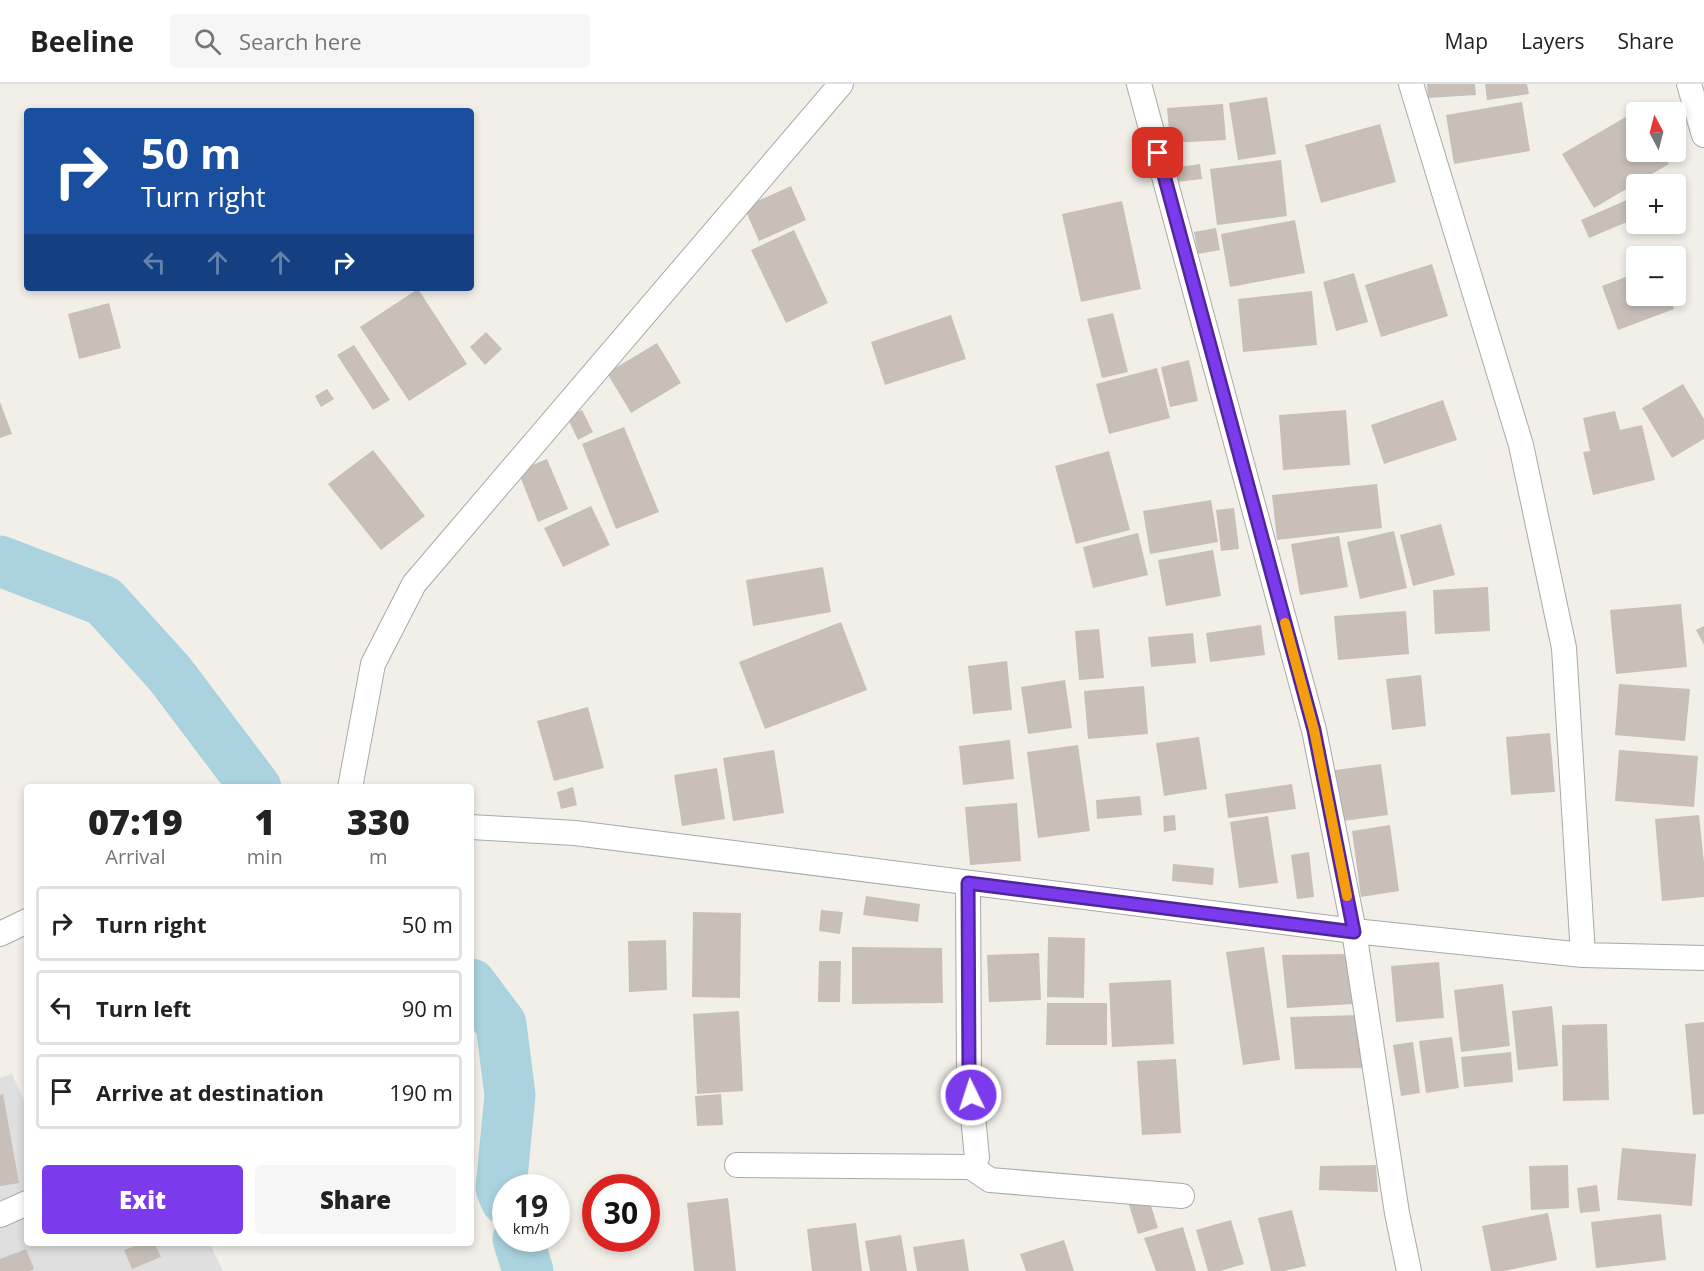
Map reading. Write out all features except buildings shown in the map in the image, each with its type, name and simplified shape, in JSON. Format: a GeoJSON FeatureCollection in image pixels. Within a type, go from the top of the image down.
{"type":"FeatureCollection","features":[{"type":"Feature","properties":{"kind":"street"},"geometry":{"type":"LineString","coordinates":[[353,784],[374,664],[414,584],[841,84]]}},
{"type":"Feature","properties":{"kind":"street"},"geometry":{"type":"LineString","coordinates":[[1139,84],[1314,730],[1354,932],[1397,1213],[1409,1271]]}},
{"type":"Feature","properties":{"kind":"street"},"geometry":{"type":"LineString","coordinates":[[1411,84],[1521,445],[1564,648],[1583,955]]}},
{"type":"Feature","properties":{"kind":"street"},"geometry":{"type":"LineString","coordinates":[[1689,84],[1704,135]]}},
{"type":"Feature","properties":{"kind":"street"},"geometry":{"type":"LineString","coordinates":[[474,826],[575,834],[1354,932],[1583,955],[1704,958]]}},
{"type":"Feature","properties":{"kind":"street"},"geometry":{"type":"LineString","coordinates":[[968,883],[969,1074],[977,1158],[970,1167]]}},
{"type":"Feature","properties":{"kind":"street"},"geometry":{"type":"LineString","coordinates":[[0,934],[24,922]]}},
{"type":"Feature","properties":{"kind":"street"},"geometry":{"type":"LineString","coordinates":[[737,1165],[970,1167],[990,1180],[1182,1196]]}},
{"type":"Feature","properties":{"kind":"street"},"geometry":{"type":"LineString","coordinates":[[0,1215],[24,1204]]}},
{"type":"Feature","properties":{"kind":"shaded area"},"geometry":{"type":"Polygon","coordinates":[[[12,1074],[24,1100],[24,1246],[211,1246],[223,1271],[0,1271],[0,1078],[12,1074]]]}},
{"type":"Feature","properties":{"kind":"waterway"},"geometry":{"type":"LineString","coordinates":[[0,561],[104,601],[170,674],[253,784]]}},
{"type":"Feature","properties":{"kind":"waterway"},"geometry":{"type":"LineString","coordinates":[[474,988],[501,1024],[510,1095],[502,1174]]}},
{"type":"Feature","properties":{"kind":"waterway"},"geometry":{"type":"LineString","coordinates":[[522,1252],[528,1271]]}},
{"type":"Feature","properties":{"kind":"slow traffic"},"geometry":{"type":"LineString","coordinates":[[1285,623],[1314,730],[1347,896]]}},
{"type":"Feature","properties":{"kind":"route"},"geometry":{"type":"LineString","coordinates":[[971,1095],[968,883],[1354,932],[1314,730],[1158,153]]}}]}
